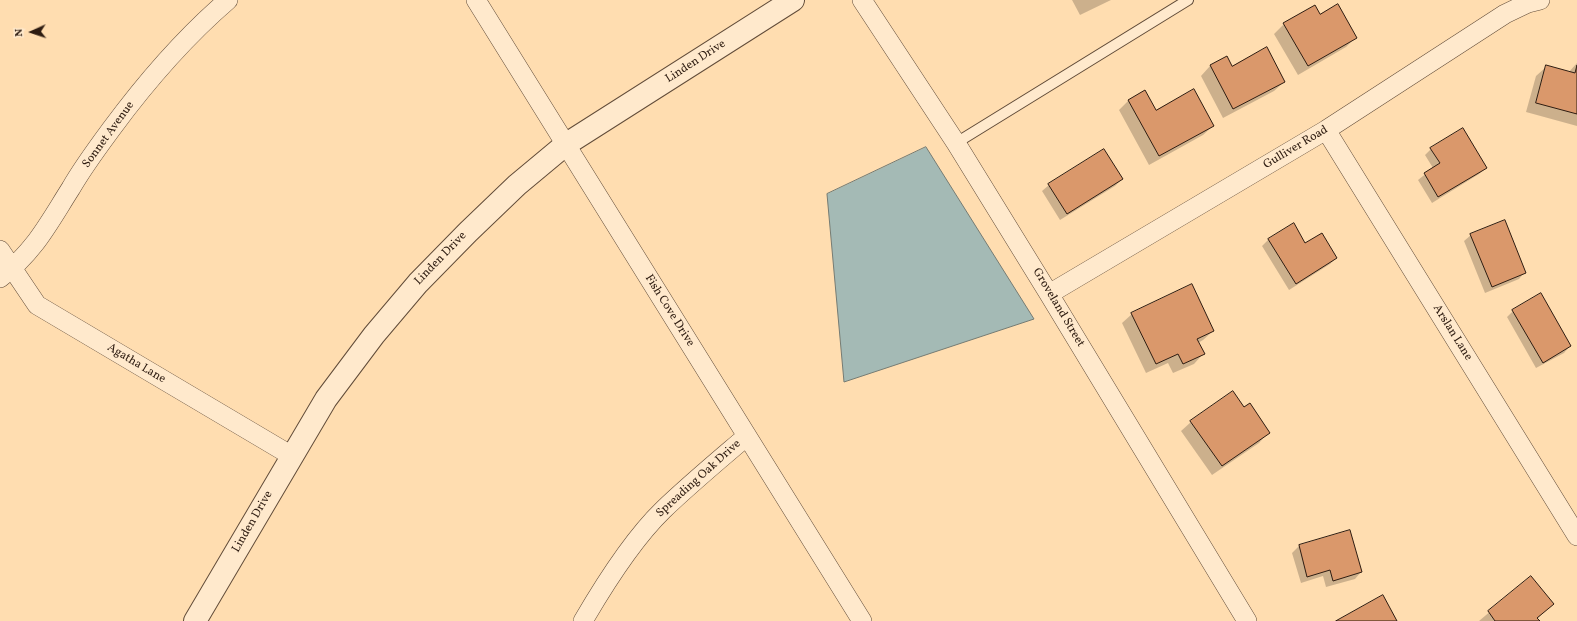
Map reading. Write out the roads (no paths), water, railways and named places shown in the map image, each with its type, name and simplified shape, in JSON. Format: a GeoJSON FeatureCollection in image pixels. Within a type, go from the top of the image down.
{"type":"FeatureCollection","features":[{"type":"Feature","properties":{"kind":"street","name":"Sonnet Avenue"},"geometry":{"type":"LineString","coordinates":[[6,273],[41,237],[71,186],[112,127],[160,68],[213,13],[228,0]]}},
{"type":"Feature","properties":{"kind":"street","name":"Fish Cove Drive"},"geometry":{"type":"LineString","coordinates":[[476,0],[862,621]]}},
{"type":"Feature","properties":{"kind":"street","name":"Linden Drive"},"geometry":{"type":"LineString","coordinates":[[195,621],[326,400],[374,335],[418,283],[512,190],[566,145],[793,0]]}},
{"type":"Feature","properties":{"kind":"street","name":"Groveland Street"},"geometry":{"type":"LineString","coordinates":[[862,0],[956,143],[1247,621]]}},
{"type":"Feature","properties":{"kind":"street","name":"Gulliver Road"},"geometry":{"type":"LineString","coordinates":[[1049,294],[1326,130],[1505,14],[1528,3],[1540,0]]}},
{"type":"Feature","properties":{"kind":"street","name":"Arslan Lane"},"geometry":{"type":"LineString","coordinates":[[1326,130],[1577,536]]}},
{"type":"Feature","properties":{"kind":"street","name":"Agatha Lane"},"geometry":{"type":"LineString","coordinates":[[0,250],[6,273],[37,305],[292,456]]}},
{"type":"Feature","properties":{"kind":"street","name":"Spreading Oak Drive"},"geometry":{"type":"LineString","coordinates":[[583,621],[632,546],[662,511],[747,436]]}},
{"type":"Feature","properties":{"kind":"lane"},"geometry":{"type":"LineString","coordinates":[[956,143],[1188,0]]}},
{"type":"Feature","properties":{"kind":"water"},"geometry":{"type":"Polygon","coordinates":[[[926,147],[1034,319],[844,382],[827,194],[926,147]]]}}]}
